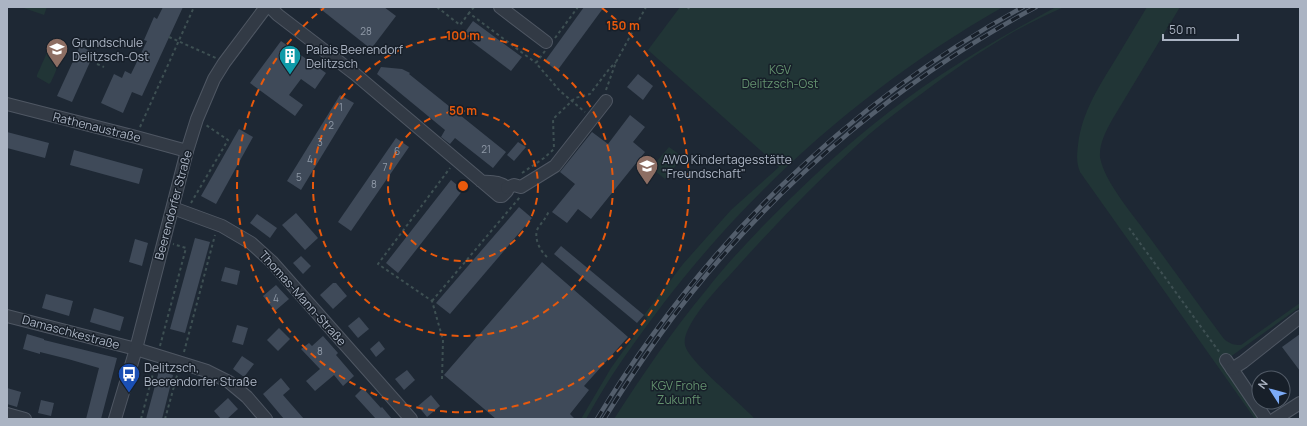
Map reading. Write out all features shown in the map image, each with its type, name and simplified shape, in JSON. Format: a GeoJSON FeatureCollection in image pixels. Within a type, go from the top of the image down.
{"type":"FeatureCollection","features":[{"type":"Feature","properties":{"kind":"street","name":"Beerendorfer Straße"},"geometry":{"type":"LineString","coordinates":[[116,419],[197,119],[214,79],[224,63],[266,7]]}},
{"type":"Feature","properties":{"kind":"street"},"geometry":{"type":"LineString","coordinates":[[270,7],[278,15],[355,74],[482,181],[488,183],[501,183],[507,188],[514,185],[523,190],[555,166],[606,101]]}},
{"type":"Feature","properties":{"kind":"street"},"geometry":{"type":"LineString","coordinates":[[500,7],[550,41]]}},
{"type":"Feature","properties":{"kind":"street","name":"Rathenaustraße"},"geometry":{"type":"LineString","coordinates":[[7,104],[136,137],[187,152]]}},
{"type":"Feature","properties":{"kind":"street","name":"Thomas-Mann-Straße"},"geometry":{"type":"LineString","coordinates":[[172,208],[218,224],[251,243],[272,262],[411,419]]}},
{"type":"Feature","properties":{"kind":"street","name":"Damaschkestraße"},"geometry":{"type":"LineString","coordinates":[[7,316],[136,349],[207,371],[229,382],[247,397],[266,419]]}},
{"type":"Feature","properties":{"kind":"street"},"geometry":{"type":"LineString","coordinates":[[1266,419],[1229,364],[1243,362],[1300,317]]}},
{"type":"Feature","properties":{"kind":"street"},"geometry":{"type":"LineString","coordinates":[[1275,419],[1300,403]]}},
{"type":"Feature","properties":{"kind":"street"},"geometry":{"type":"LineString","coordinates":[[7,414],[26,419]]}},
{"type":"Feature","properties":{"kind":"path"},"geometry":{"type":"LineString","coordinates":[[136,137],[194,7]]}},
{"type":"Feature","properties":{"kind":"path"},"geometry":{"type":"LineString","coordinates":[[437,7],[460,25],[474,7]]}},
{"type":"Feature","properties":{"kind":"path"},"geometry":{"type":"LineString","coordinates":[[536,63],[550,41],[578,7]]}},
{"type":"Feature","properties":{"kind":"path"},"geometry":{"type":"LineString","coordinates":[[606,101],[604,95],[616,62],[646,7]]}},
{"type":"Feature","properties":{"kind":"path"},"geometry":{"type":"LineString","coordinates":[[687,7],[691,10]]}},
{"type":"Feature","properties":{"kind":"path"},"geometry":{"type":"LineString","coordinates":[[469,14],[536,63],[560,91],[593,118]]}},
{"type":"Feature","properties":{"kind":"path"},"geometry":{"type":"LineString","coordinates":[[169,37],[224,63]]}},
{"type":"Feature","properties":{"kind":"path"},"geometry":{"type":"LineString","coordinates":[[432,301],[523,190],[520,177],[523,171],[544,158],[554,148],[553,119],[575,98],[590,94],[616,62]]}},
{"type":"Feature","properties":{"kind":"path"},"geometry":{"type":"LineString","coordinates":[[97,64],[104,67]]}},
{"type":"Feature","properties":{"kind":"path"},"geometry":{"type":"LineString","coordinates":[[185,213],[228,140],[197,119]]}},
{"type":"Feature","properties":{"kind":"path"},"geometry":{"type":"LineString","coordinates":[[442,379],[443,340],[432,301],[378,264],[456,160]]}},
{"type":"Feature","properties":{"kind":"path"},"geometry":{"type":"LineString","coordinates":[[547,257],[542,252],[538,244],[537,232],[547,217],[548,211]]}},
{"type":"Feature","properties":{"kind":"path"},"geometry":{"type":"LineString","coordinates":[[165,419],[218,224]]}},
{"type":"Feature","properties":{"kind":"path"},"geometry":{"type":"LineString","coordinates":[[1129,228],[1229,364]]}},
{"type":"Feature","properties":{"kind":"path"},"geometry":{"type":"LineString","coordinates":[[141,419],[186,248],[164,242]]}},
{"type":"Feature","properties":{"kind":"green space"},"geometry":{"type":"Polygon","coordinates":[[[21,7],[47,7],[44,15],[21,7]]]}},
{"type":"Feature","properties":{"kind":"green space","name":"KGV Delitzsch-Ost"},"geometry":{"type":"Polygon","coordinates":[[[680,7],[1003,7],[954,36],[907,68],[862,102],[776,177],[736,218],[663,304],[630,349],[586,419],[581,419],[611,368],[647,318],[644,315],[683,264],[731,210],[779,167],[648,50],[680,7]]]}},
{"type":"Feature","properties":{"kind":"green space","name":"KGV Frohe Zukunft"},"geometry":{"type":"Polygon","coordinates":[[[1056,7],[1064,7],[1015,31],[978,54],[924,92],[869,135],[790,210],[716,290],[701,309],[688,328],[685,337],[685,345],[688,352],[705,371],[755,419],[614,419],[670,336],[713,281],[762,227],[814,176],[870,127],[914,93],[960,62],[1056,7]]]}},
{"type":"Feature","properties":{"kind":"green space"},"geometry":{"type":"Polygon","coordinates":[[[1147,7],[1180,7],[1107,129],[1102,142],[1100,157],[1107,177],[1121,199],[1226,341],[1232,344],[1241,345],[1300,303],[1300,307],[1223,362],[1251,404],[1251,410],[1255,410],[1261,419],[1255,419],[1080,172],[1077,158],[1080,133],[1083,121],[1098,88],[1147,7]]]}},
{"type":"Feature","properties":{"kind":"green space"},"geometry":{"type":"Polygon","coordinates":[[[49,48],[63,55],[49,84],[37,77],[37,75],[49,48]]]}},
{"type":"Feature","properties":{"kind":"green space"},"geometry":{"type":"Polygon","coordinates":[[[669,147],[683,157],[665,179],[651,168],[669,147]]]}},
{"type":"Feature","properties":{"kind":"building"},"geometry":{"type":"Polygon","coordinates":[[[163,7],[183,7],[142,96],[132,92],[123,113],[101,103],[114,74],[122,78],[125,71],[131,74],[147,41],[144,40],[154,17],[157,19],[163,7]]]}},
{"type":"Feature","properties":{"kind":"building"},"geometry":{"type":"Polygon","coordinates":[[[318,7],[384,7],[396,16],[371,49],[318,7]]]}},
{"type":"Feature","properties":{"kind":"building"},"geometry":{"type":"Polygon","coordinates":[[[584,7],[604,7],[557,71],[545,61],[584,7]]]}},
{"type":"Feature","properties":{"kind":"building"},"geometry":{"type":"Polygon","coordinates":[[[473,21],[522,57],[511,71],[463,35],[473,21]]]}},
{"type":"Feature","properties":{"kind":"building","name":"Palais Beerendorf Delitzsch"},"geometry":{"type":"Polygon","coordinates":[[[281,41],[326,73],[315,89],[301,79],[289,95],[303,105],[295,116],[250,83],[281,41]]]}},
{"type":"Feature","properties":{"kind":"building"},"geometry":{"type":"Polygon","coordinates":[[[80,46],[94,53],[72,102],[57,96],[80,46]]]}},
{"type":"Feature","properties":{"kind":"building"},"geometry":{"type":"Polygon","coordinates":[[[381,67],[402,69],[410,73],[409,74],[506,152],[493,168],[455,138],[450,144],[441,137],[445,130],[377,74],[381,67]]]}},
{"type":"Feature","properties":{"kind":"building"},"geometry":{"type":"Polygon","coordinates":[[[638,74],[653,86],[643,100],[627,87],[638,74]]]}},
{"type":"Feature","properties":{"kind":"building"},"geometry":{"type":"Polygon","coordinates":[[[340,95],[354,103],[301,190],[287,181],[340,95]]]}},
{"type":"Feature","properties":{"kind":"building"},"geometry":{"type":"Polygon","coordinates":[[[630,115],[645,127],[633,142],[645,152],[591,219],[578,209],[567,223],[552,212],[575,184],[560,172],[592,132],[608,144],[630,115]]]}},
{"type":"Feature","properties":{"kind":"building"},"geometry":{"type":"Polygon","coordinates":[[[239,129],[253,137],[216,204],[201,196],[239,129]]]}},
{"type":"Feature","properties":{"kind":"building"},"geometry":{"type":"Polygon","coordinates":[[[7,132],[49,143],[45,158],[7,148],[7,132]]]}},
{"type":"Feature","properties":{"kind":"building"},"geometry":{"type":"Polygon","coordinates":[[[396,138],[409,147],[351,231],[338,222],[396,138]]]}},
{"type":"Feature","properties":{"kind":"building"},"geometry":{"type":"Polygon","coordinates":[[[518,142],[526,147],[514,161],[507,155],[518,142]]]}},
{"type":"Feature","properties":{"kind":"building"},"geometry":{"type":"Polygon","coordinates":[[[74,150],[143,169],[139,184],[70,165],[74,150]]]}},
{"type":"Feature","properties":{"kind":"building"},"geometry":{"type":"Polygon","coordinates":[[[451,180],[463,190],[398,273],[386,263],[451,180]]]}},
{"type":"Feature","properties":{"kind":"building"},"geometry":{"type":"Polygon","coordinates":[[[519,207],[532,218],[450,314],[436,303],[519,207]]]}},
{"type":"Feature","properties":{"kind":"building"},"geometry":{"type":"Polygon","coordinates":[[[296,213],[318,238],[305,250],[282,225],[296,213]]]}},
{"type":"Feature","properties":{"kind":"building"},"geometry":{"type":"Polygon","coordinates":[[[257,214],[277,228],[270,238],[250,223],[257,214]]]}},
{"type":"Feature","properties":{"kind":"building"},"geometry":{"type":"Polygon","coordinates":[[[195,238],[210,242],[185,333],[170,329],[195,238]]]}},
{"type":"Feature","properties":{"kind":"building"},"geometry":{"type":"Polygon","coordinates":[[[135,239],[148,243],[142,266],[129,262],[135,239]]]}},
{"type":"Feature","properties":{"kind":"building"},"geometry":{"type":"Polygon","coordinates":[[[561,246],[644,315],[637,323],[554,254],[561,246]]]}},
{"type":"Feature","properties":{"kind":"building"},"geometry":{"type":"Polygon","coordinates":[[[301,256],[311,266],[303,274],[293,263],[301,256]]]}},
{"type":"Feature","properties":{"kind":"building"},"geometry":{"type":"Polygon","coordinates":[[[542,262],[628,337],[584,386],[589,390],[570,414],[575,419],[496,419],[444,375],[542,262]]]}},
{"type":"Feature","properties":{"kind":"building"},"geometry":{"type":"Polygon","coordinates":[[[225,267],[240,271],[237,285],[221,281],[225,267]]]}},
{"type":"Feature","properties":{"kind":"building"},"geometry":{"type":"Polygon","coordinates":[[[333,283],[336,283],[347,296],[333,309],[320,295],[333,283]]]}},
{"type":"Feature","properties":{"kind":"building"},"geometry":{"type":"Polygon","coordinates":[[[276,285],[289,299],[275,311],[263,296],[276,285]]]}},
{"type":"Feature","properties":{"kind":"building"},"geometry":{"type":"Polygon","coordinates":[[[46,294],[73,301],[69,316],[42,308],[46,294]]]}},
{"type":"Feature","properties":{"kind":"building"},"geometry":{"type":"Polygon","coordinates":[[[94,308],[124,317],[120,331],[90,322],[94,308]]]}},
{"type":"Feature","properties":{"kind":"building"},"geometry":{"type":"Polygon","coordinates":[[[359,317],[369,329],[358,338],[348,326],[359,317]]]}},
{"type":"Feature","properties":{"kind":"building"},"geometry":{"type":"Polygon","coordinates":[[[237,325],[248,328],[243,345],[232,342],[237,325]]]}},
{"type":"Feature","properties":{"kind":"building"},"geometry":{"type":"Polygon","coordinates":[[[279,328],[290,339],[278,351],[267,340],[279,328]]]}},
{"type":"Feature","properties":{"kind":"building"},"geometry":{"type":"Polygon","coordinates":[[[27,334],[44,340],[117,358],[101,419],[86,419],[99,368],[40,352],[40,354],[23,349],[27,334]]]}},
{"type":"Feature","properties":{"kind":"building"},"geometry":{"type":"Polygon","coordinates":[[[1300,334],[1300,371],[1282,347],[1300,334]]]}},
{"type":"Feature","properties":{"kind":"building"},"geometry":{"type":"Polygon","coordinates":[[[323,336],[338,353],[336,355],[354,376],[343,386],[334,375],[315,391],[306,381],[320,369],[301,349],[309,343],[312,346],[323,336]]]}},
{"type":"Feature","properties":{"kind":"building"},"geometry":{"type":"Polygon","coordinates":[[[379,341],[385,349],[376,357],[370,349],[379,341]]]}},
{"type":"Feature","properties":{"kind":"building"},"geometry":{"type":"Polygon","coordinates":[[[242,356],[254,364],[244,377],[233,369],[242,356]]]}},
{"type":"Feature","properties":{"kind":"building"},"geometry":{"type":"Polygon","coordinates":[[[407,370],[415,380],[404,390],[395,379],[407,370]]]}},
{"type":"Feature","properties":{"kind":"building"},"geometry":{"type":"Polygon","coordinates":[[[159,371],[173,375],[162,419],[146,419],[159,371]]]}},
{"type":"Feature","properties":{"kind":"building"},"geometry":{"type":"Polygon","coordinates":[[[281,378],[290,389],[283,395],[304,419],[284,419],[263,394],[281,378]]]}},
{"type":"Feature","properties":{"kind":"building"},"geometry":{"type":"Polygon","coordinates":[[[7,388],[21,392],[17,407],[7,404],[7,388]]]}},
{"type":"Feature","properties":{"kind":"building"},"geometry":{"type":"Polygon","coordinates":[[[363,388],[392,419],[376,419],[355,396],[363,388]]]}},
{"type":"Feature","properties":{"kind":"building"},"geometry":{"type":"Polygon","coordinates":[[[431,395],[440,406],[427,417],[418,406],[431,395]]]}},
{"type":"Feature","properties":{"kind":"building"},"geometry":{"type":"Polygon","coordinates":[[[228,398],[238,409],[227,419],[221,419],[214,411],[228,398]]]}},
{"type":"Feature","properties":{"kind":"building"},"geometry":{"type":"Polygon","coordinates":[[[41,400],[54,403],[51,416],[38,413],[41,400]]]}},
{"type":"Feature","properties":{"kind":"railway"},"geometry":{"type":"LineString","coordinates":[[597,419],[638,356],[682,296],[730,239],[782,185],[838,134],[896,88],[958,45],[1023,7]]}},
{"type":"Feature","properties":{"kind":"railway"},"geometry":{"type":"LineString","coordinates":[[604,419],[624,387],[667,325],[690,295],[726,252],[765,210],[848,133],[893,98],[939,65],[1036,7]]}},
{"type":"Feature","properties":{"kind":"place","name":"Grundschule Delitzsch-Ost"},"geometry":{"type":"Point","coordinates":[57,68]}},
{"type":"Feature","properties":{"kind":"place","name":"Palais Beerendorf Delitzsch"},"geometry":{"type":"Point","coordinates":[290,76]}},
{"type":"Feature","properties":{"kind":"place","name":"AWO Kindertagesstätte \"Freundschaft\""},"geometry":{"type":"Point","coordinates":[647,186]}},
{"type":"Feature","properties":{"kind":"place","name":"Delitzsch, Beerendorfer Straße"},"geometry":{"type":"Point","coordinates":[129,394]}}]}
